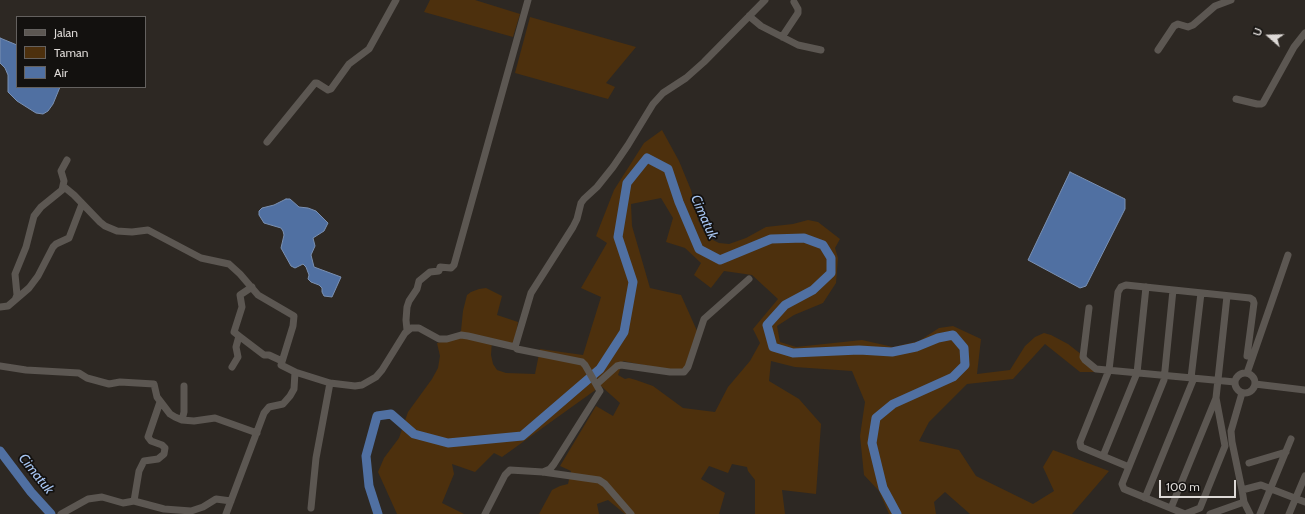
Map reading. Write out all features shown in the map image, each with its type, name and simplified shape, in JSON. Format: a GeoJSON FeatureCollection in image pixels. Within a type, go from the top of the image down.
{"type":"FeatureCollection","features":[{"type":"Feature","properties":{"kind":"street"},"geometry":{"type":"LineString","coordinates":[[267,142],[315,83],[328,90],[331,89],[349,64],[369,49],[396,0]]}},
{"type":"Feature","properties":{"kind":"street"},"geometry":{"type":"LineString","coordinates":[[408,330],[406,307],[408,301],[417,289],[419,281],[430,272],[439,271],[440,267],[451,268],[454,265],[528,0]]}},
{"type":"Feature","properties":{"kind":"street"},"geometry":{"type":"LineString","coordinates":[[515,347],[531,293],[573,227],[584,199],[597,187],[613,167],[658,98],[686,78],[704,62],[765,0]]}},
{"type":"Feature","properties":{"kind":"street"},"geometry":{"type":"LineString","coordinates":[[1158,50],[1174,26],[1178,24],[1188,27],[1193,25],[1215,6],[1231,0]]}},
{"type":"Feature","properties":{"kind":"street"},"geometry":{"type":"LineString","coordinates":[[782,37],[798,13],[798,9],[794,2]]}},
{"type":"Feature","properties":{"kind":"street"},"geometry":{"type":"LineString","coordinates":[[749,16],[761,26],[782,37],[806,48],[821,50]]}},
{"type":"Feature","properties":{"kind":"street"},"geometry":{"type":"LineString","coordinates":[[1236,99],[1257,104],[1263,103],[1294,46],[1305,33]]}},
{"type":"Feature","properties":{"kind":"street"},"geometry":{"type":"LineString","coordinates":[[15,300],[17,295],[15,274],[26,247],[34,216],[41,207],[59,193],[63,186],[64,180],[61,171],[67,160]]}},
{"type":"Feature","properties":{"kind":"street"},"geometry":{"type":"LineString","coordinates":[[63,186],[100,222],[111,229],[132,232],[148,230],[201,258],[229,264],[240,274],[258,295],[294,316],[293,326],[281,365],[296,372],[330,383],[355,386],[372,380],[382,370],[410,328],[419,328],[439,339],[447,339],[461,335],[468,336],[515,347],[517,349],[582,362],[600,388],[599,393],[554,464],[550,469],[543,472]]}},
{"type":"Feature","properties":{"kind":"street"},"geometry":{"type":"LineString","coordinates":[[0,307],[8,306],[29,288],[38,276],[56,244],[69,238],[82,204]]}},
{"type":"Feature","properties":{"kind":"street"},"geometry":{"type":"LineString","coordinates":[[1247,373],[1288,255]]}},
{"type":"Feature","properties":{"kind":"street"},"geometry":{"type":"LineString","coordinates":[[596,383],[617,366],[621,365],[670,372],[684,372],[688,367],[704,319],[749,279]]}},
{"type":"Feature","properties":{"kind":"street"},"geometry":{"type":"LineString","coordinates":[[1129,467],[1081,447],[1080,442],[1109,370],[1118,292],[1121,287],[1126,285],[1250,298],[1254,303],[1247,356]]}},
{"type":"Feature","properties":{"kind":"street"},"geometry":{"type":"LineString","coordinates":[[1103,456],[1137,373],[1146,287]]}},
{"type":"Feature","properties":{"kind":"street"},"geometry":{"type":"LineString","coordinates":[[252,288],[240,295],[242,307],[234,332],[264,355],[269,355],[282,361]]}},
{"type":"Feature","properties":{"kind":"street"},"geometry":{"type":"LineString","coordinates":[[1173,290],[1164,380],[1122,486],[1124,489],[1186,514],[1200,508],[1225,446],[1216,398]]}},
{"type":"Feature","properties":{"kind":"street"},"geometry":{"type":"LineString","coordinates":[[1146,498],[1192,378],[1201,293]]}},
{"type":"Feature","properties":{"kind":"street"},"geometry":{"type":"LineString","coordinates":[[1171,508],[1216,398],[1227,296]]}},
{"type":"Feature","properties":{"kind":"street"},"geometry":{"type":"LineString","coordinates":[[1089,308],[1083,357],[1096,369],[1235,382]]}},
{"type":"Feature","properties":{"kind":"street"},"geometry":{"type":"LineString","coordinates":[[232,368],[238,357],[236,347],[239,336]]}},
{"type":"Feature","properties":{"kind":"street"},"geometry":{"type":"LineString","coordinates":[[0,366],[26,370],[79,373],[87,378],[109,384],[120,382],[154,384],[157,397],[160,402],[170,414],[182,420],[202,420],[215,418],[257,433]]}},
{"type":"Feature","properties":{"kind":"street"},"geometry":{"type":"LineString","coordinates":[[226,514],[264,413],[269,407],[283,404],[290,396],[294,389],[296,372]]}},
{"type":"Feature","properties":{"kind":"street"},"geometry":{"type":"LineString","coordinates":[[1247,373],[1254,377],[1255,384],[1252,391],[1246,394],[1236,389],[1235,382],[1238,376],[1247,373]]}},
{"type":"Feature","properties":{"kind":"street"},"geometry":{"type":"LineString","coordinates":[[311,508],[316,458],[330,383]]}},
{"type":"Feature","properties":{"kind":"street"},"geometry":{"type":"LineString","coordinates":[[1255,384],[1305,390]]}},
{"type":"Feature","properties":{"kind":"street"},"geometry":{"type":"LineString","coordinates":[[182,420],[184,412],[184,386]]}},
{"type":"Feature","properties":{"kind":"street"},"geometry":{"type":"LineString","coordinates":[[1242,393],[1231,431],[1244,502],[1250,514]]}},
{"type":"Feature","properties":{"kind":"street"},"geometry":{"type":"LineString","coordinates":[[134,501],[139,471],[144,461],[158,459],[164,454],[165,448],[162,445],[150,441],[148,437],[160,402]]}},
{"type":"Feature","properties":{"kind":"street"},"geometry":{"type":"LineString","coordinates":[[1260,514],[1291,439]]}},
{"type":"Feature","properties":{"kind":"street"},"geometry":{"type":"LineString","coordinates":[[1249,462],[1286,452]]}},
{"type":"Feature","properties":{"kind":"street"},"geometry":{"type":"LineString","coordinates":[[485,514],[507,472],[510,470],[543,472],[602,482],[631,514]]}},
{"type":"Feature","properties":{"kind":"street"},"geometry":{"type":"LineString","coordinates":[[1289,514],[1305,476]]}},
{"type":"Feature","properties":{"kind":"street"},"geometry":{"type":"LineString","coordinates":[[1242,490],[1261,485],[1305,502]]}},
{"type":"Feature","properties":{"kind":"street"},"geometry":{"type":"LineString","coordinates":[[61,514],[88,499],[102,497],[124,503],[134,501],[164,509],[192,511],[203,507],[216,499],[231,501]]}},
{"type":"Feature","properties":{"kind":"street"},"geometry":{"type":"LineString","coordinates":[[1210,514],[1244,502]]}},
{"type":"Feature","properties":{"kind":"green space"},"geometry":{"type":"Polygon","coordinates":[[[430,0],[475,0],[520,14],[513,37],[424,12],[430,0]]]}},
{"type":"Feature","properties":{"kind":"green space"},"geometry":{"type":"Polygon","coordinates":[[[530,17],[636,47],[606,83],[615,87],[608,99],[515,73],[530,17]]]}},
{"type":"Feature","properties":{"kind":"green space"},"geometry":{"type":"Polygon","coordinates":[[[662,130],[679,161],[691,190],[698,220],[707,237],[719,243],[729,244],[746,238],[766,227],[793,224],[808,220],[818,222],[840,239],[835,248],[838,258],[836,283],[823,303],[794,315],[777,326],[780,342],[796,347],[862,340],[893,347],[919,341],[939,328],[953,326],[981,339],[977,374],[1010,370],[1025,346],[1035,337],[1044,333],[1068,344],[1104,372],[1080,372],[1045,344],[1013,379],[967,384],[929,422],[919,441],[959,450],[976,476],[1033,504],[1054,491],[1043,467],[1053,450],[1109,471],[1072,514],[970,514],[945,492],[934,502],[936,514],[889,514],[879,491],[864,475],[860,436],[865,402],[852,371],[795,367],[771,361],[769,381],[799,399],[821,424],[816,494],[782,490],[785,514],[755,514],[755,480],[748,471],[747,467],[732,464],[728,473],[709,466],[701,479],[725,493],[719,514],[625,514],[608,500],[597,504],[599,514],[539,514],[552,490],[568,484],[571,471],[560,466],[596,406],[613,416],[620,403],[601,386],[502,457],[494,453],[475,472],[452,464],[454,474],[442,503],[464,514],[397,514],[378,472],[384,458],[399,438],[408,412],[432,379],[438,368],[440,356],[437,343],[451,340],[461,331],[463,311],[467,295],[479,289],[486,288],[502,296],[497,315],[518,322],[514,345],[492,340],[491,355],[493,364],[497,370],[506,373],[535,374],[540,349],[583,355],[601,297],[581,288],[607,243],[596,236],[614,190],[644,143],[662,130]],[[661,198],[631,204],[632,226],[650,288],[681,295],[698,333],[688,367],[679,372],[623,361],[618,375],[625,379],[629,378],[653,386],[683,408],[715,412],[728,387],[750,361],[760,343],[753,329],[778,299],[752,275],[724,271],[711,288],[694,275],[701,263],[685,248],[666,242],[673,218],[661,198]]]}},
{"type":"Feature","properties":{"kind":"water"},"geometry":{"type":"Polygon","coordinates":[[[0,38],[16,45],[16,88],[60,88],[53,104],[48,111],[43,114],[36,113],[17,101],[8,92],[8,75],[5,68],[0,63],[0,38]]]}},
{"type":"Feature","properties":{"kind":"water"},"geometry":{"type":"Polygon","coordinates":[[[1070,172],[1125,199],[1125,209],[1086,286],[1080,288],[1028,260],[1070,172]]]}},
{"type":"Feature","properties":{"kind":"water"},"geometry":{"type":"Polygon","coordinates":[[[286,199],[290,199],[299,207],[316,211],[328,223],[324,231],[313,238],[315,246],[311,255],[314,267],[341,277],[332,297],[324,296],[322,288],[308,279],[309,275],[303,264],[295,268],[291,266],[281,248],[284,235],[283,231],[281,228],[264,223],[259,215],[259,211],[262,208],[274,205],[286,199]]]}},
{"type":"Feature","properties":{"kind":"waterway","name":"Cimatuk"},"geometry":{"type":"LineString","coordinates":[[378,514],[369,486],[366,456],[377,416],[391,414],[414,434],[448,443],[522,436],[600,369],[624,332],[633,282],[618,237],[627,183],[647,158],[668,169],[679,202],[699,249],[720,260],[771,239],[804,238],[823,245],[831,258],[831,273],[813,290],[785,305],[767,325],[773,347],[793,353],[859,350],[892,352],[916,347],[938,338],[953,335],[964,348],[965,365],[953,377],[893,404],[876,418],[872,443],[883,488],[897,514]]}},
{"type":"Feature","properties":{"kind":"waterway","name":"Cimatuk"},"geometry":{"type":"LineString","coordinates":[[0,451],[31,492],[51,514]]}}]}
